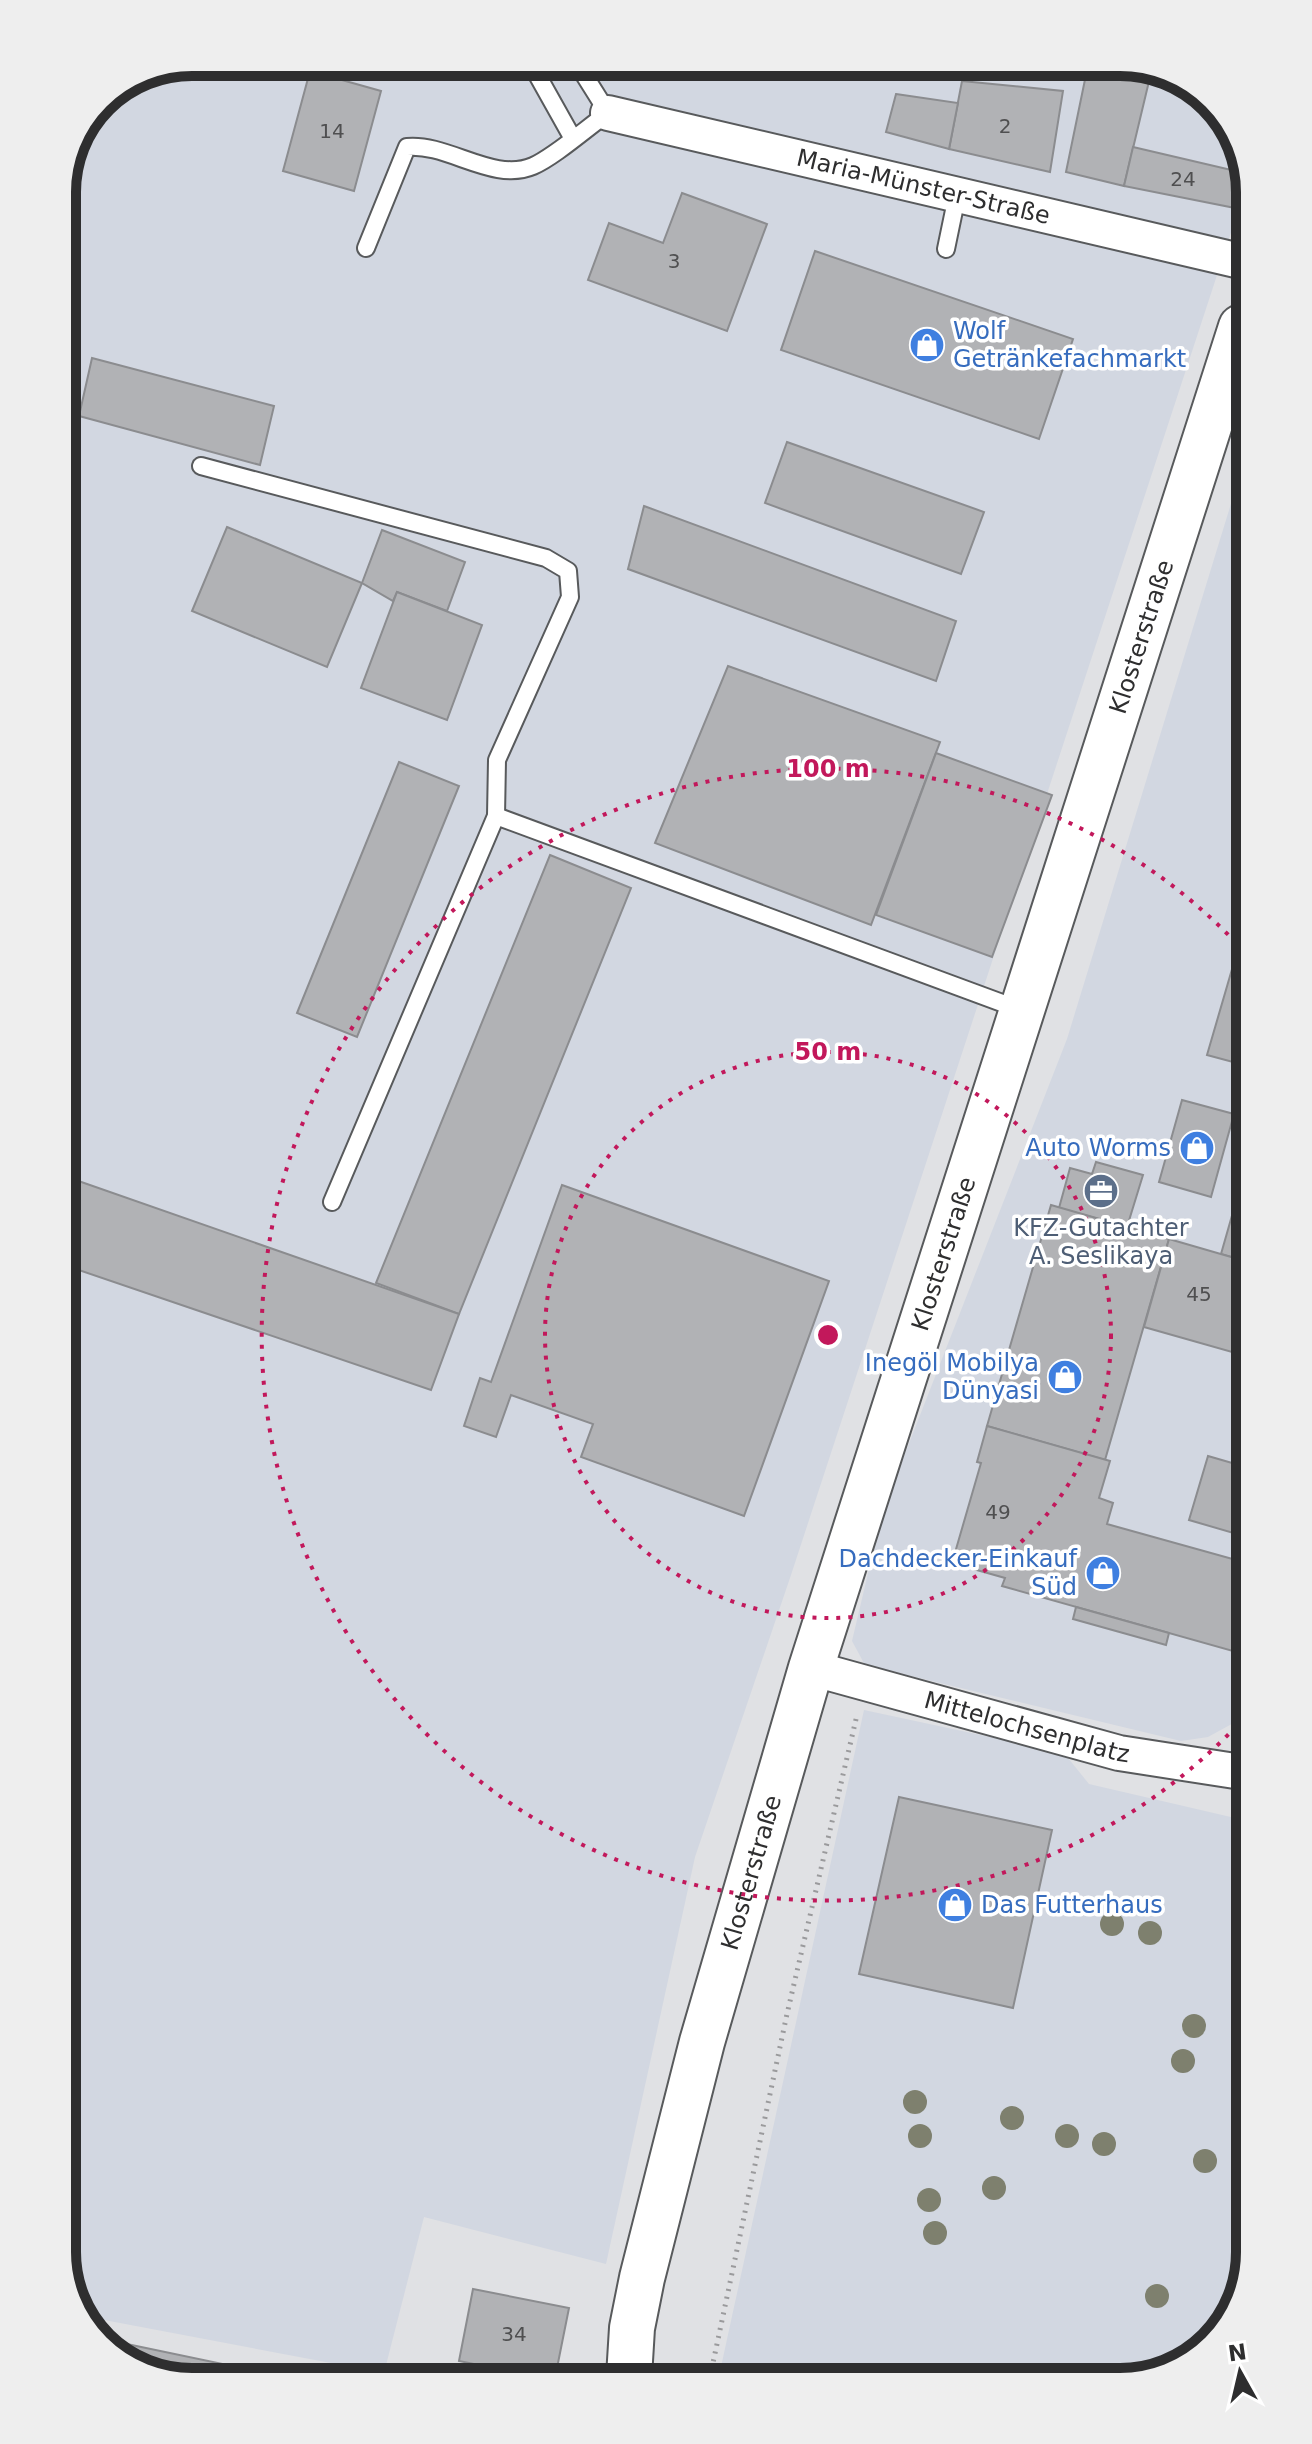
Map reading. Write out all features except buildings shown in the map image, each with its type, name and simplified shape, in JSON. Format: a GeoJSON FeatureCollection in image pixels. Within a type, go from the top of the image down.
{"type":"FeatureCollection","features":[{"type":"Feature","properties":{"kind":"street","name":"Maria-Münster-Straße"},"geometry":{"type":"LineString","coordinates":[[608,113],[1236,260]]}},
{"type":"Feature","properties":{"kind":"street","name":"Klosterstraße"},"geometry":{"type":"LineString","coordinates":[[630,2368],[632,2328],[642,2278],[721,1971],[811,1668],[1236,343]]}},
{"type":"Feature","properties":{"kind":"street","name":"Mittelochsenplatz"},"geometry":{"type":"LineString","coordinates":[[811,1668],[1119,1753],[1236,1771]]}},
{"type":"Feature","properties":{"kind":"street","name":"Klosterstraße"},"geometry":{"type":"LineString","coordinates":[[642,2278],[648,2368]]}},
{"type":"Feature","properties":{"kind":"lane"},"geometry":{"type":"LineString","coordinates":[[538,76],[572,137]]}},
{"type":"Feature","properties":{"kind":"lane"},"geometry":{"type":"LineString","coordinates":[[366,248],[407,147],[425,145],[506,170],[532,166],[608,113],[585,76]]}},
{"type":"Feature","properties":{"kind":"lane"},"geometry":{"type":"LineString","coordinates":[[946,249],[957,196]]}},
{"type":"Feature","properties":{"kind":"lane"},"geometry":{"type":"LineString","coordinates":[[201,466],[546,558],[568,571],[570,597],[497,760],[496,816],[332,1202]]}},
{"type":"Feature","properties":{"kind":"lane"},"geometry":{"type":"LineString","coordinates":[[496,816],[1023,1011]]}},
{"type":"Feature","properties":{"kind":"path"},"geometry":{"type":"LineString","coordinates":[[712,2368],[787,2014],[864,1683]]}},
{"type":"Feature","properties":{"kind":"shaded area"},"geometry":{"type":"Polygon","coordinates":[[[192,76],[1128,76],[1157,82],[1191,100],[1220,134],[1234,169],[1236,217],[791,1575],[695,1857],[606,2264],[424,2217],[385,2368],[358,2368],[98,2319],[85,2296],[78,2275],[76,184],[85,148],[110,110],[128,96],[169,78],[192,76]]]}},
{"type":"Feature","properties":{"kind":"shaded area"},"geometry":{"type":"Polygon","coordinates":[[[1236,487],[1236,1722],[1208,1737],[1181,1741],[865,1665],[852,1641],[883,1510],[1067,1039],[1236,487]]]}},
{"type":"Feature","properties":{"kind":"shaded area"},"geometry":{"type":"Polygon","coordinates":[[[864,1710],[1064,1753],[1089,1784],[1236,1818],[1236,2252],[1232,2282],[1216,2316],[1191,2344],[1164,2359],[1143,2366],[721,2368],[864,1710]]]}},
{"type":"Feature","properties":{"kind":"place","name":"Wolf Getränkefachmarkt"},"geometry":{"type":"Point","coordinates":[927,345]}},
{"type":"Feature","properties":{"kind":"place","name":"Auto Worms"},"geometry":{"type":"Point","coordinates":[1197,1148]}},
{"type":"Feature","properties":{"kind":"place","name":"KFZ-Gutachter A. Seslikaya"},"geometry":{"type":"Point","coordinates":[1101,1191]}},
{"type":"Feature","properties":{"kind":"place","name":"Inegöl Mobilya Dünyasi"},"geometry":{"type":"Point","coordinates":[1065,1377]}},
{"type":"Feature","properties":{"kind":"place","name":"Dachdecker-Einkauf Süd"},"geometry":{"type":"Point","coordinates":[1103,1573]}},
{"type":"Feature","properties":{"kind":"place","name":"Das Futterhaus"},"geometry":{"type":"Point","coordinates":[955,1905]}}]}
